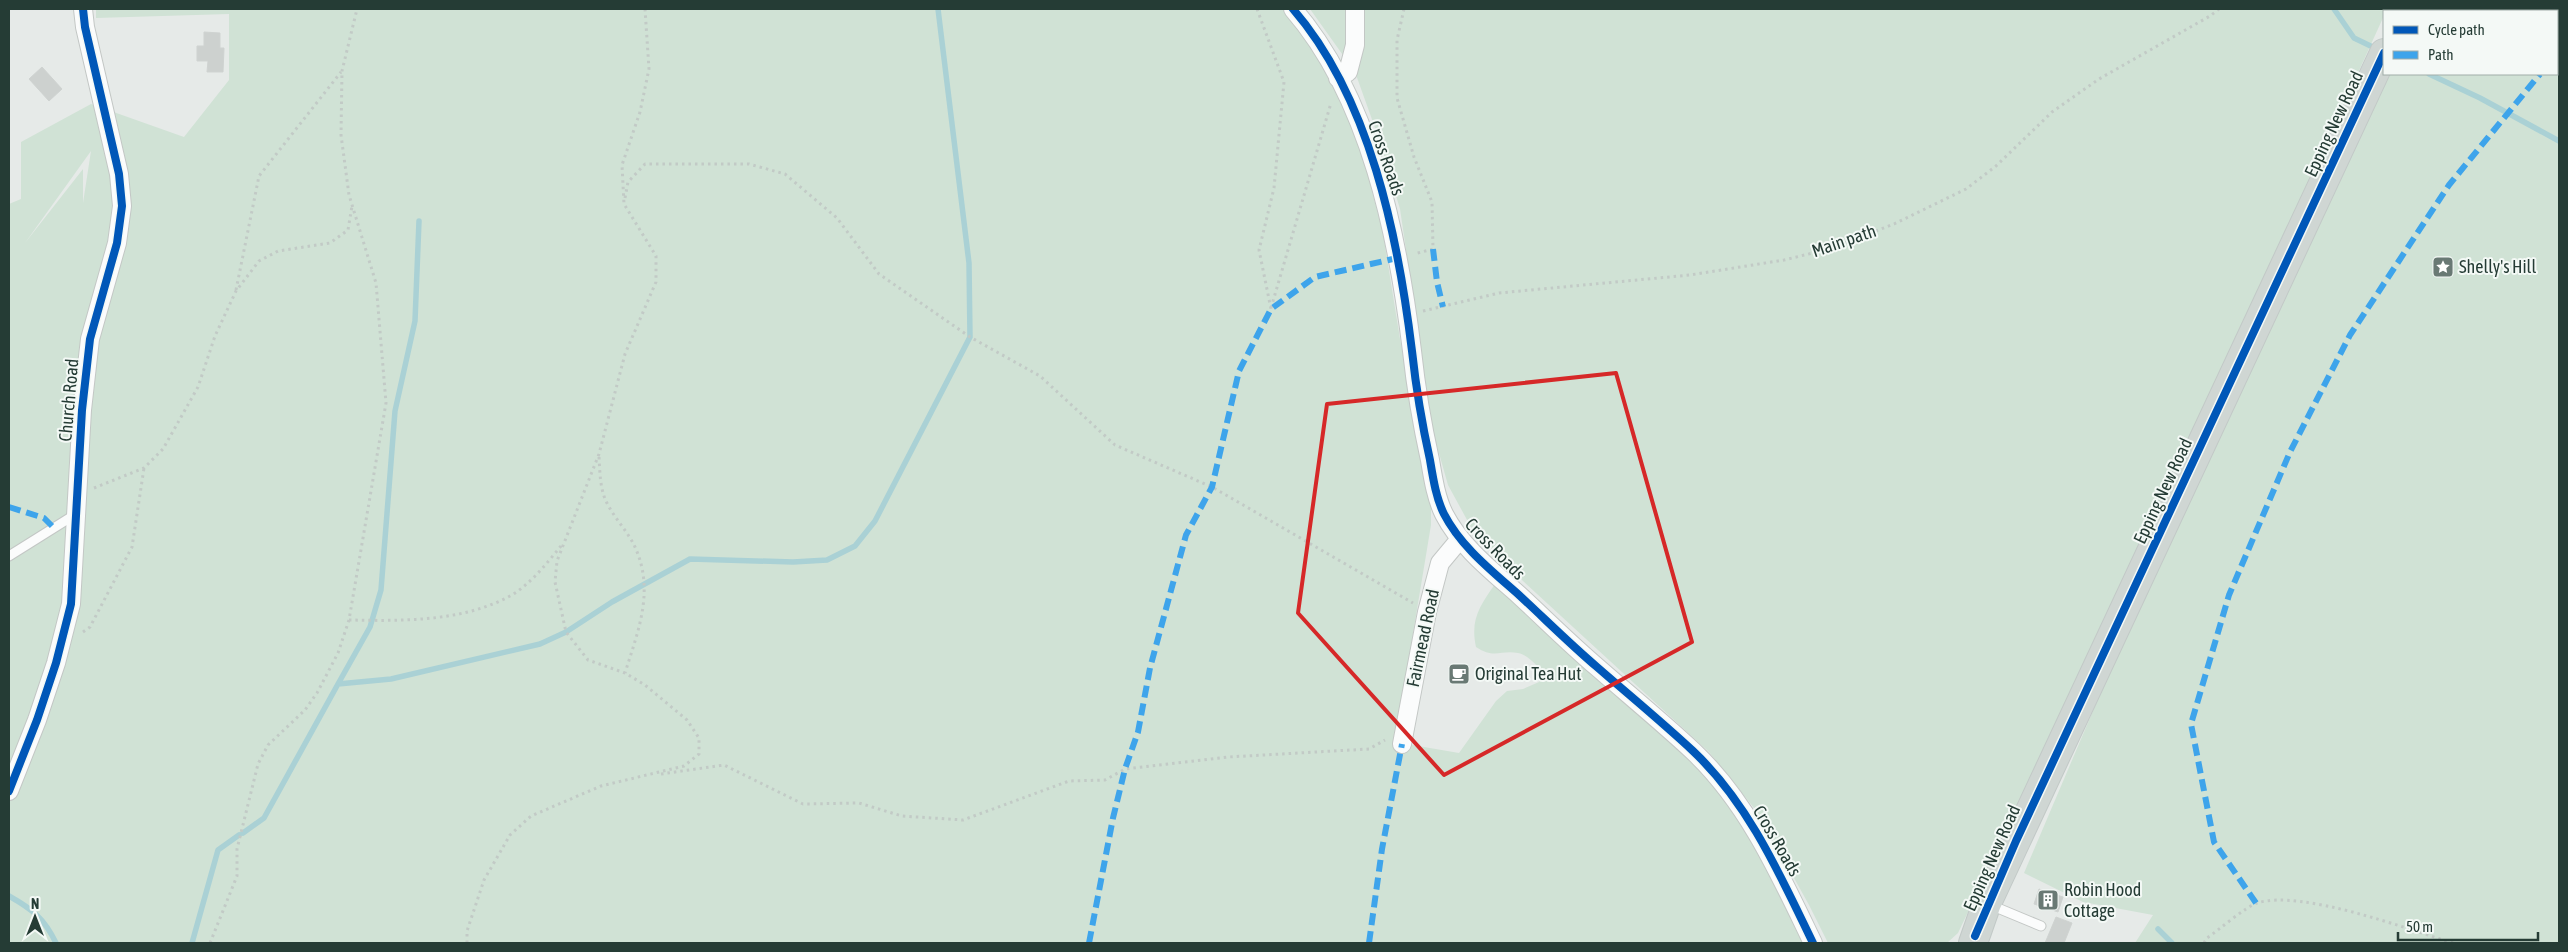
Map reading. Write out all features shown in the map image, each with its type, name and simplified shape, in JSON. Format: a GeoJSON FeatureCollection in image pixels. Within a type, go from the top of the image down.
{"type":"FeatureCollection","features":[{"type":"Feature","properties":{"kind":"main road","name":"Epping New Road"},"geometry":{"type":"LineString","coordinates":[[1972,941],[1987,903],[2383,55]]}},
{"type":"Feature","properties":{"kind":"street","name":"Church Road"},"geometry":{"type":"LineString","coordinates":[[9,791],[37,720],[63,640],[71,604],[82,410],[90,339],[117,243],[122,206],[119,174],[85,27],[84,9]]}},
{"type":"Feature","properties":{"kind":"street","name":"Cross Roads"},"geometry":{"type":"LineString","coordinates":[[1293,9],[1313,32],[1338,78],[1369,150],[1384,195],[1408,315],[1418,402],[1437,497],[1444,514],[1460,539],[1583,655],[1694,752],[1729,788],[1773,861],[1814,943]]}},
{"type":"Feature","properties":{"kind":"street"},"geometry":{"type":"LineString","coordinates":[[1338,78],[1348,72],[1355,45],[1355,9]]}},
{"type":"Feature","properties":{"kind":"street","name":"Fairmead Road"},"geometry":{"type":"LineString","coordinates":[[1404,736],[1427,612],[1440,563],[1460,539]]}},
{"type":"Feature","properties":{"kind":"lane"},"geometry":{"type":"LineString","coordinates":[[10,553],[76,514]]}},
{"type":"Feature","properties":{"kind":"lane"},"geometry":{"type":"LineString","coordinates":[[1987,903],[2041,926]]}},
{"type":"Feature","properties":{"kind":"path"},"geometry":{"type":"LineString","coordinates":[[210,943],[237,876],[237,850],[258,764],[268,745],[305,710],[317,693],[338,653],[349,620],[386,403],[376,283],[348,195],[341,135],[342,71],[357,9]]}},
{"type":"Feature","properties":{"kind":"path"},"geometry":{"type":"LineString","coordinates":[[467,943],[467,931],[484,880],[510,836],[531,816],[600,786],[684,766],[699,754],[699,738],[687,720],[645,685],[626,673],[588,660],[566,632],[556,582],[557,561],[599,454],[625,354],[656,282],[656,256],[624,204],[622,165],[640,112],[649,69],[645,9]]}},
{"type":"Feature","properties":{"kind":"path"},"geometry":{"type":"LineString","coordinates":[[1257,9],[1284,82],[1274,188],[1259,250],[1271,309],[1338,78]]}},
{"type":"Feature","properties":{"kind":"path"},"geometry":{"type":"LineString","coordinates":[[1404,9],[1397,40],[1397,98],[1414,157],[1432,202],[1433,249]]}},
{"type":"Feature","properties":{"kind":"path"},"geometry":{"type":"LineString","coordinates":[[236,291],[259,176],[342,71]]}},
{"type":"Feature","properties":{"kind":"path"},"geometry":{"type":"LineString","coordinates":[[624,204],[628,182],[645,164],[749,164],[785,174],[837,218],[879,274],[970,337],[1040,376],[1115,445],[1212,487],[1427,612]]}},
{"type":"Feature","properties":{"kind":"path"},"geometry":{"type":"LineString","coordinates":[[78,495],[144,468],[163,449],[198,387],[214,336],[236,291],[259,262],[278,251],[330,244],[348,230],[352,205]]}},
{"type":"Feature","properties":{"kind":"path"},"geometry":{"type":"LineString","coordinates":[[599,454],[600,482],[607,504],[635,547],[646,584],[645,610],[626,673]]}},
{"type":"Feature","properties":{"kind":"path"},"geometry":{"type":"LineString","coordinates":[[63,640],[73,639],[90,626],[132,547],[144,468]]}},
{"type":"Feature","properties":{"kind":"path"},"geometry":{"type":"LineString","coordinates":[[349,620],[410,620],[453,615],[490,604],[511,596],[540,572],[563,544]]}},
{"type":"Feature","properties":{"kind":"path"},"geometry":{"type":"LineString","coordinates":[[643,776],[724,765],[803,804],[858,804],[902,816],[963,820],[1069,781],[1105,780],[1125,769],[1228,757],[1369,749],[1404,736]]}},
{"type":"Feature","properties":{"kind":"path"},"geometry":{"type":"LineString","coordinates":[[2204,943],[2207,938],[2256,903],[2287,898],[2364,915],[2453,943]]}},
{"type":"Feature","properties":{"kind":"highlighted area"},"geometry":{"type":"Polygon","coordinates":[[[1616,373],[1692,642],[1444,775],[1298,613],[1327,404],[1616,373]]]}},
{"type":"Feature","properties":{"kind":"green space"},"geometry":{"type":"Polygon","coordinates":[[[96,9],[1290,9],[1341,97],[1363,157],[1383,233],[1400,339],[1431,501],[1431,525],[1395,742],[1459,753],[1496,701],[1507,691],[1523,689],[1539,682],[1543,672],[1525,656],[1512,652],[1488,653],[1476,647],[1474,637],[1475,621],[1481,606],[1495,584],[1695,763],[1736,815],[1785,898],[1808,943],[9,943],[9,204],[21,199],[21,142],[91,104],[184,137],[229,80],[229,14],[96,18],[96,9]],[[91,151],[25,243],[83,169],[83,203],[91,151]]]}},
{"type":"Feature","properties":{"kind":"green space"},"geometry":{"type":"Polygon","coordinates":[[[1310,9],[2387,9],[2383,10],[2383,18],[2135,563],[1958,933],[1947,943],[1828,943],[1758,813],[1709,752],[1523,581],[1472,529],[1448,485],[1433,432],[1400,209],[1379,139],[1355,72],[1310,9]]]}},
{"type":"Feature","properties":{"kind":"green space"},"geometry":{"type":"Polygon","coordinates":[[[2559,9],[2559,943],[2135,943],[2153,915],[2083,902],[2024,873],[2127,631],[2385,75],[2558,75],[2558,10],[2414,10],[2559,9]]]}},
{"type":"Feature","properties":{"kind":"building"},"geometry":{"type":"Polygon","coordinates":[[[204,32],[220,33],[220,48],[224,48],[223,72],[207,72],[208,61],[197,61],[197,46],[204,46],[204,32]]]}},
{"type":"Feature","properties":{"kind":"building"},"geometry":{"type":"Polygon","coordinates":[[[42,67],[62,89],[49,101],[29,79],[42,67]]]}},
{"type":"Feature","properties":{"kind":"building","name":"Robin Hood Cottage"},"geometry":{"type":"Polygon","coordinates":[[[2039,889],[2063,897],[2058,912],[2034,904],[2039,889]]]}},
{"type":"Feature","properties":{"kind":"building"},"geometry":{"type":"Polygon","coordinates":[[[2056,917],[2072,923],[2064,943],[2045,943],[2056,917]]]}},
{"type":"Feature","properties":{"kind":"waterway"},"geometry":{"type":"LineString","coordinates":[[243,833],[264,818],[338,684],[391,679],[540,644],[566,632],[612,602],[690,559],[793,562],[827,560],[855,546],[875,521],[970,337],[969,263],[938,9]]}},
{"type":"Feature","properties":{"kind":"waterway"},"geometry":{"type":"LineString","coordinates":[[2334,9],[2354,38],[2379,50]]}},
{"type":"Feature","properties":{"kind":"waterway"},"geometry":{"type":"LineString","coordinates":[[2431,75],[2480,98],[2559,141]]}},
{"type":"Feature","properties":{"kind":"waterway"},"geometry":{"type":"LineString","coordinates":[[338,684],[370,627],[381,590],[395,411],[415,321],[419,221]]}},
{"type":"Feature","properties":{"kind":"waterway"},"geometry":{"type":"LineString","coordinates":[[192,943],[218,850],[239,835]]}},
{"type":"Feature","properties":{"kind":"waterway"},"geometry":{"type":"LineString","coordinates":[[9,896],[37,915],[47,927],[56,943]]}},
{"type":"Feature","properties":{"kind":"waterway"},"geometry":{"type":"LineString","coordinates":[[2158,929],[2172,943]]}},
{"type":"Feature","properties":{"kind":"marked path"},"geometry":{"type":"LineString","coordinates":[[2256,903],[2214,842],[2191,724],[2229,595],[2290,452],[2350,335],[2449,185],[2539,75]]}},
{"type":"Feature","properties":{"kind":"marked path"},"geometry":{"type":"LineString","coordinates":[[1433,249],[1437,282],[1443,307]]}},
{"type":"Feature","properties":{"kind":"marked path"},"geometry":{"type":"LineString","coordinates":[[1089,943],[1113,818],[1125,769],[1138,732],[1150,668],[1186,535],[1212,487],[1239,371],[1271,309],[1315,277],[1397,258]]}},
{"type":"Feature","properties":{"kind":"marked path"},"geometry":{"type":"LineString","coordinates":[[9,507],[44,518],[53,527]]}},
{"type":"Feature","properties":{"kind":"marked path"},"geometry":{"type":"LineString","coordinates":[[1369,943],[1382,849],[1402,744]]}},
{"type":"Feature","properties":{"kind":"cycle path"},"geometry":{"type":"LineString","coordinates":[[9,791],[37,720],[56,663],[71,604],[82,410],[90,339],[117,243],[122,206],[119,174],[85,27],[83,9]]}},
{"type":"Feature","properties":{"kind":"cycle path"},"geometry":{"type":"LineString","coordinates":[[1293,9],[1320,45],[1342,84],[1361,126],[1376,170],[1398,262],[1415,379],[1435,488],[1444,514],[1459,537],[1488,568],[1681,740],[1713,772],[1731,794],[1762,841],[1813,943]]}},
{"type":"Feature","properties":{"kind":"cycle path"},"geometry":{"type":"LineString","coordinates":[[1975,936],[2016,841],[2383,55]]}},
{"type":"Feature","properties":{"kind":"place","name":"Shelly's Hill"},"geometry":{"type":"Point","coordinates":[2443,267]}},
{"type":"Feature","properties":{"kind":"place","name":"Original Tea Hut"},"geometry":{"type":"Point","coordinates":[1459,674]}},
{"type":"Feature","properties":{"kind":"place","name":"Robin Hood Cottage"},"geometry":{"type":"Point","coordinates":[2048,900]}}]}
